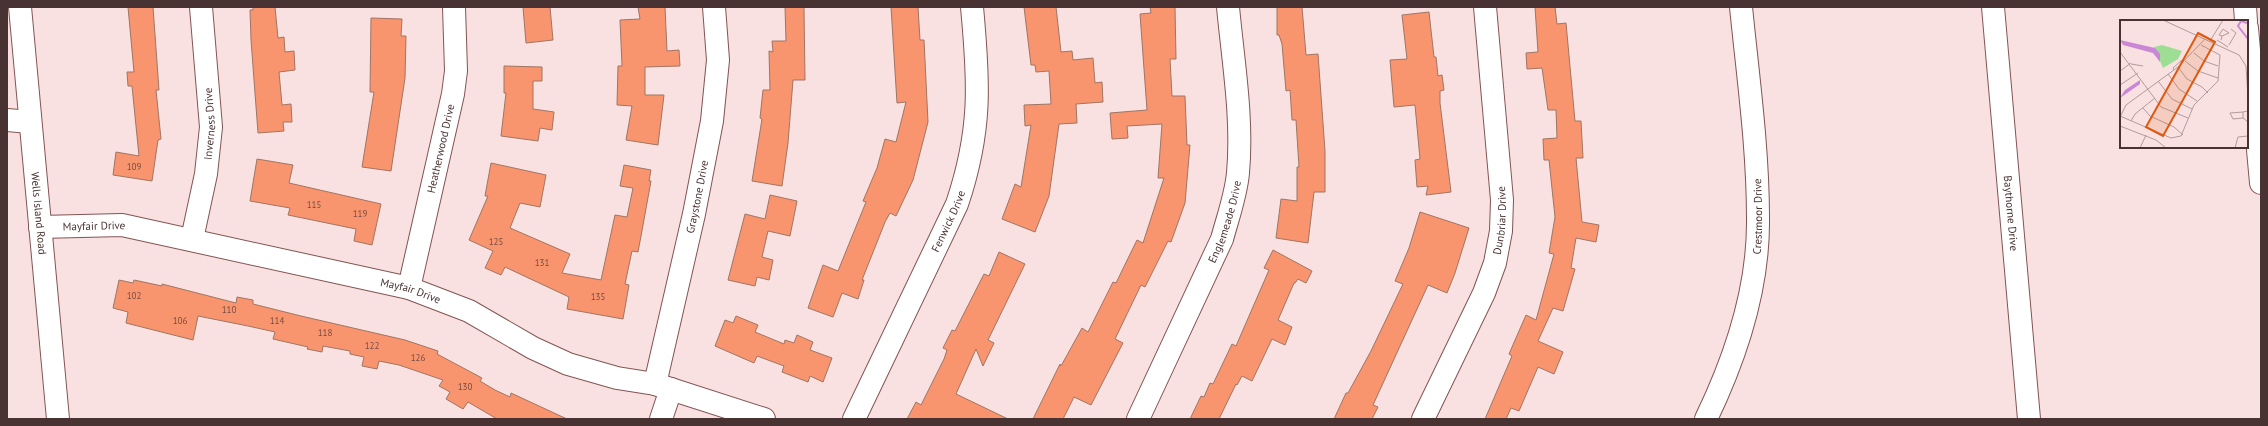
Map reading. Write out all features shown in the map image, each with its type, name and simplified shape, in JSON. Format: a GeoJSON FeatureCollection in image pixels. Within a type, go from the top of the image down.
{"type":"FeatureCollection","features":[{"type":"Feature","properties":{"kind":"street","name":"Wells Island Road"},"geometry":{"type":"LineString","coordinates":[[20,7],[58,419]]}},
{"type":"Feature","properties":{"kind":"street","name":"Inverness Drive"},"geometry":{"type":"LineString","coordinates":[[192,239],[206,174],[211,127],[201,7]]}},
{"type":"Feature","properties":{"kind":"street","name":"Heatherwood Drive"},"geometry":{"type":"LineString","coordinates":[[409,288],[453,94],[456,71],[454,7]]}},
{"type":"Feature","properties":{"kind":"street","name":"Graystone Drive"},"geometry":{"type":"LineString","coordinates":[[661,419],[663,387],[712,121],[718,60],[714,7]]}},
{"type":"Feature","properties":{"kind":"street","name":"Fenwick Drive"},"geometry":{"type":"LineString","coordinates":[[854,419],[948,224],[967,176],[977,125],[978,96],[972,7]]}},
{"type":"Feature","properties":{"kind":"street","name":"Englemeade Drive"},"geometry":{"type":"LineString","coordinates":[[1138,419],[1210,267],[1222,239],[1231,208],[1238,174],[1239,145],[1238,111],[1228,7]]}},
{"type":"Feature","properties":{"kind":"street","name":"Dunbriar Drive"},"geometry":{"type":"LineString","coordinates":[[1423,419],[1484,293],[1495,263],[1501,231],[1502,200],[1484,7]]}},
{"type":"Feature","properties":{"kind":"street","name":"Crestmoor Drive"},"geometry":{"type":"LineString","coordinates":[[1706,419],[1723,384],[1740,334],[1754,272],[1758,227],[1753,140],[1742,7]]}},
{"type":"Feature","properties":{"kind":"street","name":"Baythorne Drive"},"geometry":{"type":"LineString","coordinates":[[1993,7],[2029,419]]}},
{"type":"Feature","properties":{"kind":"street"},"geometry":{"type":"LineString","coordinates":[[2245,7],[2246,20]]}},
{"type":"Feature","properties":{"kind":"street"},"geometry":{"type":"LineString","coordinates":[[2248,39],[2261,183]]}},
{"type":"Feature","properties":{"kind":"street"},"geometry":{"type":"LineString","coordinates":[[7,120],[30,122]]}},
{"type":"Feature","properties":{"kind":"street","name":"Mayfair Drive"},"geometry":{"type":"LineString","coordinates":[[40,228],[122,225],[192,239],[409,288],[469,311],[533,348],[568,364],[611,377],[663,387],[764,419]]}},
{"type":"Feature","properties":{"kind":"building"},"geometry":{"type":"Polygon","coordinates":[[[128,7],[153,7],[159,90],[156,90],[161,139],[158,140],[152,181],[113,175],[116,152],[139,156],[132,86],[128,86],[127,72],[134,72],[128,7]]]}},
{"type":"Feature","properties":{"kind":"building"},"geometry":{"type":"Polygon","coordinates":[[[253,7],[275,7],[278,38],[284,37],[285,52],[294,51],[295,70],[279,72],[282,105],[291,104],[292,122],[283,122],[284,131],[258,133],[251,40],[250,10],[253,10],[253,7]]]}},
{"type":"Feature","properties":{"kind":"building"},"geometry":{"type":"Polygon","coordinates":[[[523,7],[550,7],[553,40],[526,43],[523,7]]]}},
{"type":"Feature","properties":{"kind":"building"},"geometry":{"type":"Polygon","coordinates":[[[638,7],[665,7],[667,51],[679,50],[680,66],[645,67],[645,95],[664,95],[658,145],[626,140],[632,106],[617,105],[618,66],[622,66],[620,20],[640,19],[638,7]]]}},
{"type":"Feature","properties":{"kind":"building"},"geometry":{"type":"Polygon","coordinates":[[[785,7],[804,7],[805,80],[793,80],[788,143],[782,186],[752,181],[762,119],[760,118],[763,90],[770,90],[769,51],[773,52],[772,41],[786,41],[785,7]]]}},
{"type":"Feature","properties":{"kind":"building"},"geometry":{"type":"Polygon","coordinates":[[[891,7],[918,7],[920,40],[924,40],[928,122],[913,180],[896,216],[890,213],[885,222],[862,280],[864,280],[858,299],[842,293],[833,317],[808,308],[823,265],[838,271],[866,202],[863,201],[877,168],[885,139],[896,142],[906,102],[897,103],[891,7]]]}},
{"type":"Feature","properties":{"kind":"building"},"geometry":{"type":"Polygon","coordinates":[[[1024,7],[1056,7],[1061,52],[1072,51],[1073,60],[1093,58],[1095,83],[1102,82],[1103,102],[1076,104],[1077,123],[1059,124],[1049,196],[1035,232],[1002,219],[1015,184],[1021,187],[1031,125],[1025,126],[1024,105],[1051,104],[1049,71],[1036,72],[1035,65],[1031,65],[1024,7]]]}},
{"type":"Feature","properties":{"kind":"building"},"geometry":{"type":"Polygon","coordinates":[[[1150,7],[1175,7],[1176,59],[1170,59],[1172,96],[1185,96],[1187,145],[1190,145],[1185,203],[1171,242],[1168,241],[1145,287],[1141,285],[1115,339],[1123,343],[1091,405],[1074,397],[1063,419],[1033,419],[1060,364],[1061,366],[1082,328],[1088,332],[1113,282],[1116,283],[1137,240],[1143,243],[1164,178],[1158,178],[1162,124],[1127,126],[1128,138],[1112,139],[1110,113],[1147,110],[1140,14],[1151,13],[1150,7]]]}},
{"type":"Feature","properties":{"kind":"building"},"geometry":{"type":"Polygon","coordinates":[[[1277,7],[1302,7],[1306,55],[1318,54],[1325,151],[1325,192],[1314,192],[1308,243],[1276,238],[1281,199],[1297,201],[1297,167],[1299,167],[1296,120],[1292,120],[1290,90],[1286,91],[1282,44],[1279,35],[1277,35],[1277,7]]]}},
{"type":"Feature","properties":{"kind":"building"},"geometry":{"type":"Polygon","coordinates":[[[1535,7],[1555,7],[1557,24],[1566,23],[1575,121],[1581,121],[1583,158],[1576,158],[1582,222],[1599,225],[1596,242],[1576,238],[1571,268],[1575,269],[1563,311],[1553,308],[1538,341],[1563,352],[1554,374],[1538,367],[1519,411],[1511,408],[1506,419],[1485,419],[1512,356],[1509,354],[1526,315],[1536,320],[1554,254],[1549,253],[1555,217],[1549,160],[1544,160],[1543,139],[1557,138],[1556,110],[1548,110],[1542,68],[1527,69],[1526,53],[1538,52],[1535,7]]]}},
{"type":"Feature","properties":{"kind":"building"},"geometry":{"type":"Polygon","coordinates":[[[1429,12],[1434,57],[1436,57],[1438,76],[1442,75],[1444,90],[1440,91],[1440,103],[1451,192],[1426,195],[1428,186],[1417,187],[1415,160],[1420,159],[1415,105],[1394,107],[1390,60],[1407,59],[1402,15],[1429,12]]]}},
{"type":"Feature","properties":{"kind":"building"},"geometry":{"type":"Polygon","coordinates":[[[371,18],[402,19],[401,36],[406,36],[405,78],[391,171],[362,167],[374,92],[370,92],[371,18]]]}},
{"type":"Feature","properties":{"kind":"building"},"geometry":{"type":"Polygon","coordinates":[[[504,66],[542,67],[542,81],[533,81],[533,109],[554,112],[552,130],[540,128],[538,141],[501,136],[506,93],[504,93],[504,66]]]}},
{"type":"Feature","properties":{"kind":"building"},"geometry":{"type":"Polygon","coordinates":[[[257,159],[293,165],[289,183],[381,204],[372,245],[354,241],[356,229],[288,215],[290,208],[250,201],[257,159]]]}},
{"type":"Feature","properties":{"kind":"building"},"geometry":{"type":"Polygon","coordinates":[[[491,163],[546,175],[540,207],[520,203],[510,228],[570,254],[562,273],[601,280],[615,215],[627,217],[633,188],[620,186],[624,165],[651,170],[649,181],[651,181],[638,252],[632,251],[625,284],[629,285],[623,319],[567,309],[569,297],[505,267],[501,275],[485,268],[493,251],[469,240],[488,196],[485,196],[491,163]]]}},
{"type":"Feature","properties":{"kind":"building"},"geometry":{"type":"Polygon","coordinates":[[[770,195],[797,201],[790,236],[768,231],[762,257],[773,260],[769,280],[757,277],[755,286],[728,280],[745,214],[765,219],[770,195]]]}},
{"type":"Feature","properties":{"kind":"building"},"geometry":{"type":"Polygon","coordinates":[[[1420,212],[1469,228],[1447,293],[1428,285],[1373,405],[1378,407],[1372,419],[1334,419],[1346,393],[1348,393],[1371,351],[1403,284],[1395,281],[1409,248],[1420,212]]]}},
{"type":"Feature","properties":{"kind":"building"},"geometry":{"type":"Polygon","coordinates":[[[1273,250],[1312,271],[1306,283],[1298,279],[1294,283],[1278,320],[1292,327],[1285,345],[1272,339],[1252,381],[1242,376],[1237,385],[1236,384],[1219,419],[1190,419],[1201,396],[1204,397],[1210,383],[1213,384],[1232,344],[1236,346],[1269,270],[1264,268],[1273,250]]]}},
{"type":"Feature","properties":{"kind":"building"},"geometry":{"type":"Polygon","coordinates":[[[999,252],[1025,264],[988,340],[994,343],[983,366],[976,349],[956,394],[1008,419],[907,419],[916,402],[921,405],[944,359],[947,350],[943,348],[952,330],[955,331],[984,274],[989,276],[999,252]]]}},
{"type":"Feature","properties":{"kind":"building"},"geometry":{"type":"Polygon","coordinates":[[[119,280],[133,283],[134,280],[162,286],[162,284],[236,303],[237,297],[253,300],[253,304],[405,340],[438,351],[437,354],[482,378],[480,381],[495,390],[510,397],[511,393],[567,419],[497,419],[468,402],[463,409],[446,399],[450,392],[439,386],[443,380],[399,365],[379,361],[377,369],[362,366],[364,357],[350,354],[350,351],[323,346],[322,352],[307,349],[308,347],[273,339],[275,332],[248,326],[198,316],[193,340],[126,323],[128,312],[113,308],[119,280]]]}},
{"type":"Feature","properties":{"kind":"building"},"geometry":{"type":"Polygon","coordinates":[[[736,316],[758,325],[755,332],[784,344],[785,340],[794,343],[797,335],[813,342],[810,350],[832,358],[823,382],[810,376],[808,382],[782,372],[784,366],[757,356],[754,363],[715,346],[725,320],[733,323],[736,316]]]}}]}
